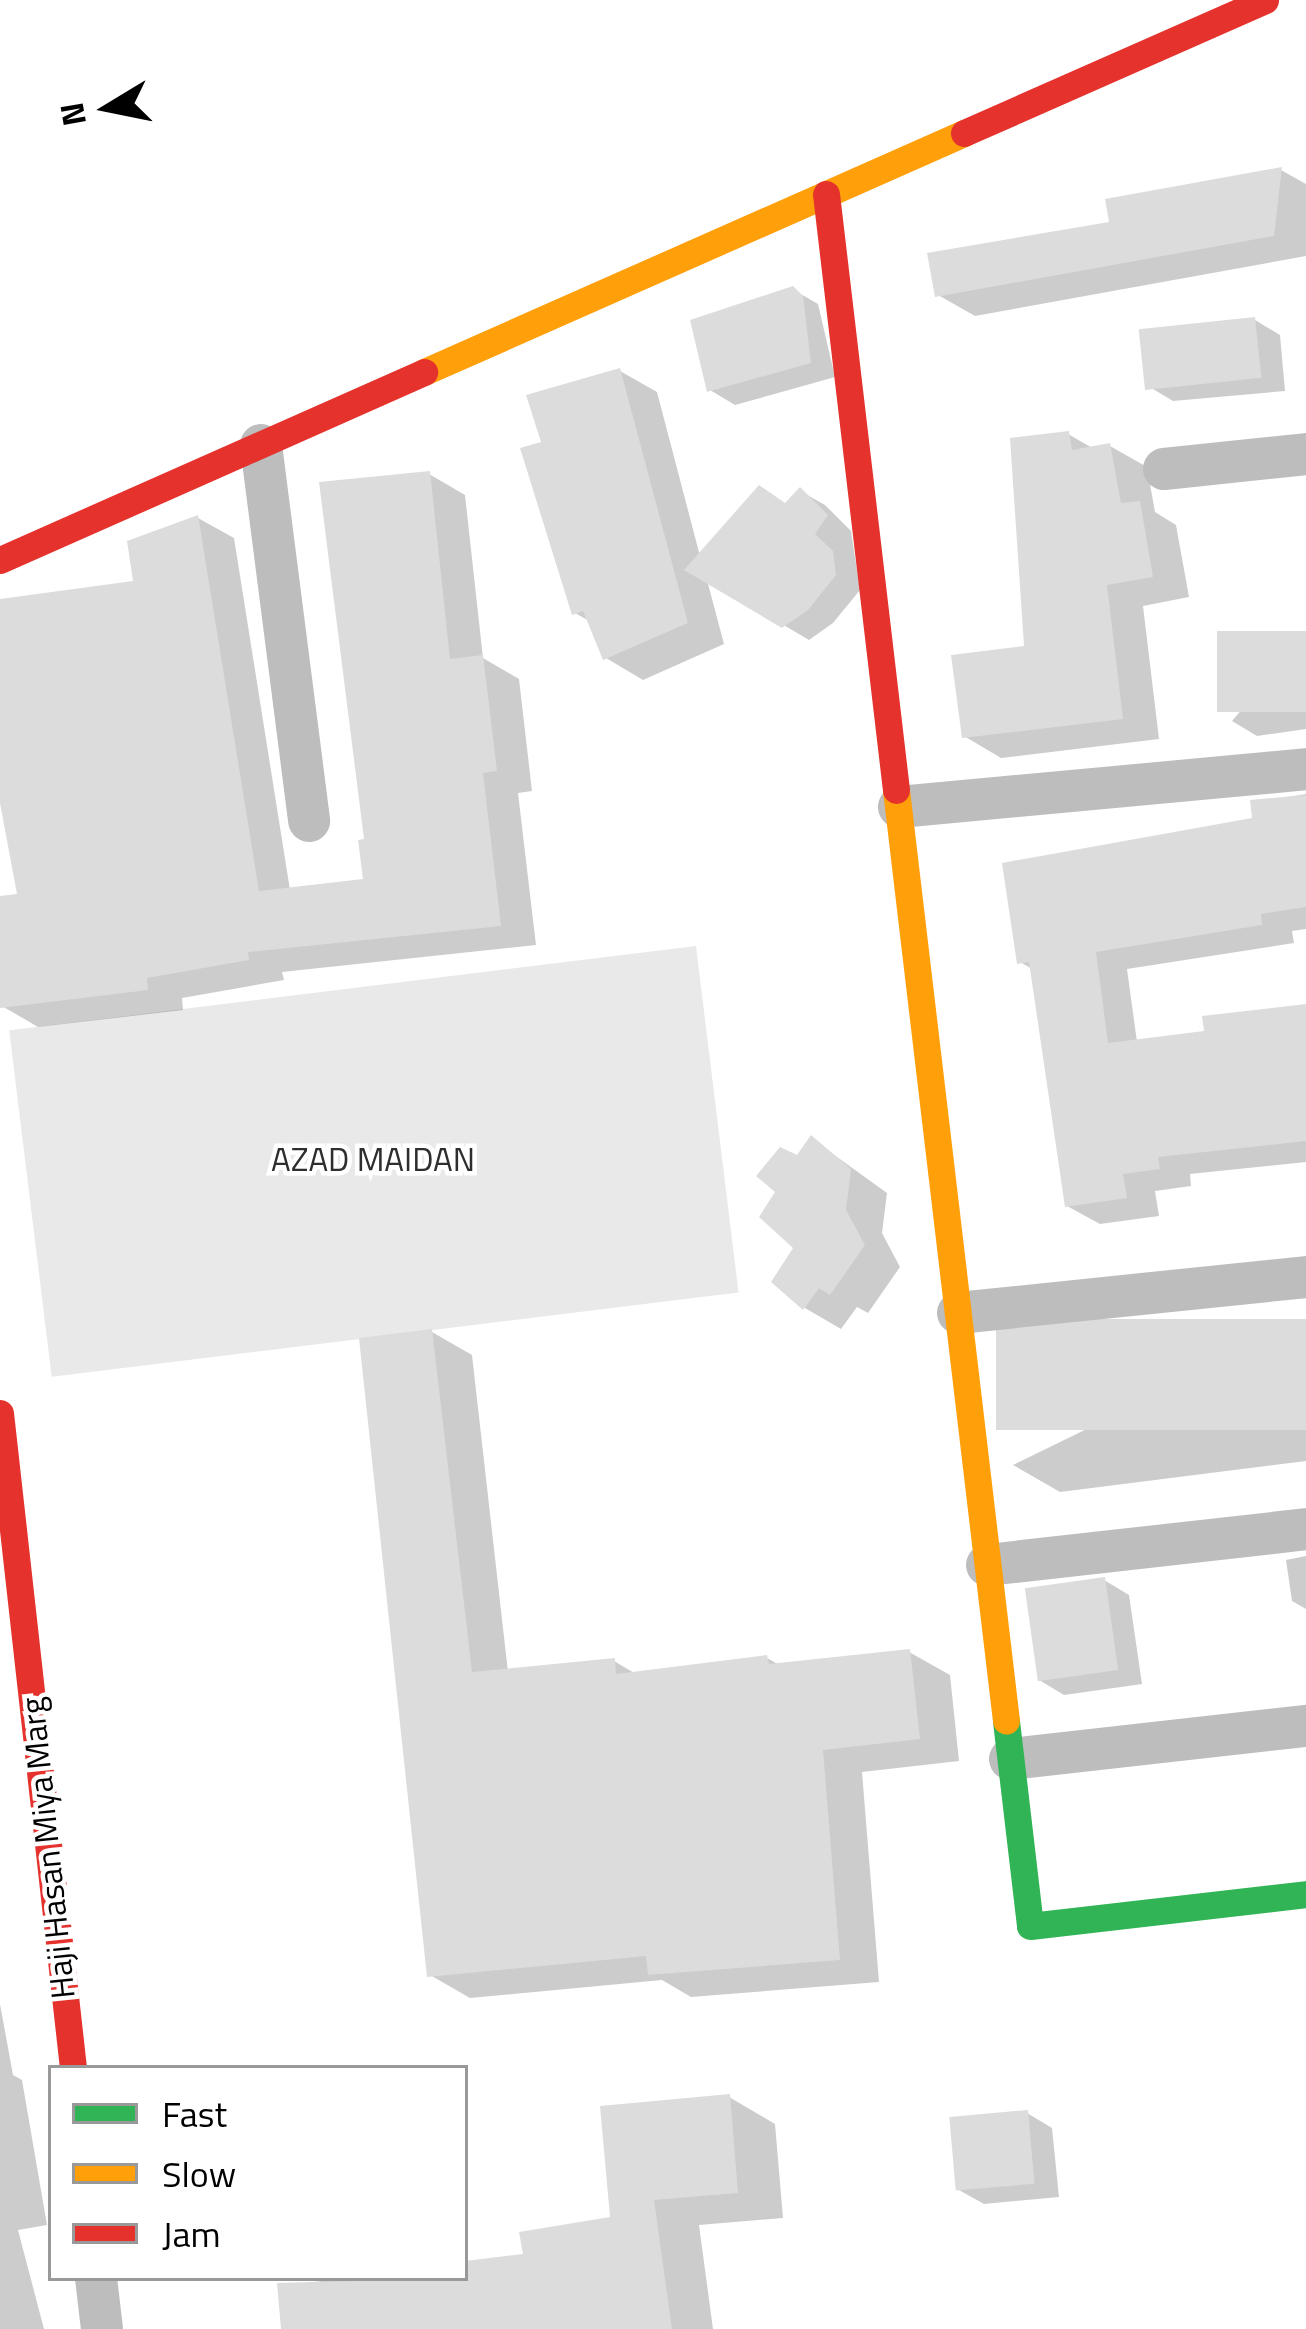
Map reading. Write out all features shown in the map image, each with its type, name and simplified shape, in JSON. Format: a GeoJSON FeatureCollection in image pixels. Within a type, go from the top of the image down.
{"type":"FeatureCollection","features":[{"type":"Feature","properties":{"kind":"street"},"geometry":{"type":"LineString","coordinates":[[0,560],[1265,0]]}},
{"type":"Feature","properties":{"kind":"street"},"geometry":{"type":"LineString","coordinates":[[826,194],[1030,1926],[1306,1894]]}},
{"type":"Feature","properties":{"kind":"street"},"geometry":{"type":"LineString","coordinates":[[261,445],[309,821]]}},
{"type":"Feature","properties":{"kind":"street"},"geometry":{"type":"LineString","coordinates":[[1164,469],[1306,454]]}},
{"type":"Feature","properties":{"kind":"street"},"geometry":{"type":"LineString","coordinates":[[898,807],[1306,769]]}},
{"type":"Feature","properties":{"kind":"street"},"geometry":{"type":"LineString","coordinates":[[958,1313],[1306,1277]]}},
{"type":"Feature","properties":{"kind":"street","name":"Haji Hasan Miya Marg"},"geometry":{"type":"LineString","coordinates":[[0,1413],[73,2065]]}},
{"type":"Feature","properties":{"kind":"street"},"geometry":{"type":"LineString","coordinates":[[988,1565],[1306,1529]]}},
{"type":"Feature","properties":{"kind":"street"},"geometry":{"type":"LineString","coordinates":[[1010,1759],[1306,1726]]}},
{"type":"Feature","properties":{"kind":"street"},"geometry":{"type":"LineString","coordinates":[[96,2281],[102,2329]]}},
{"type":"Feature","properties":{"kind":"green space","name":"AZAD MAIDAN"},"geometry":{"type":"Polygon","coordinates":[[[696,946],[739,1292],[52,1377],[9,1030],[696,946]]]}},
{"type":"Feature","properties":{"kind":"building"},"geometry":{"type":"Polygon","coordinates":[[[1282,167],[1274,236],[935,297],[927,253],[1109,222],[1105,199],[1282,167]]]}},
{"type":"Feature","properties":{"kind":"building"},"geometry":{"type":"Polygon","coordinates":[[[793,286],[803,296],[811,363],[707,392],[690,320],[793,286]]]}},
{"type":"Feature","properties":{"kind":"building"},"geometry":{"type":"Polygon","coordinates":[[[1255,317],[1261,378],[1145,390],[1139,329],[1255,317]]]}},
{"type":"Feature","properties":{"kind":"building"},"geometry":{"type":"Polygon","coordinates":[[[620,368],[688,623],[603,660],[583,611],[572,615],[520,448],[541,442],[526,395],[620,368]]]}},
{"type":"Feature","properties":{"kind":"building"},"geometry":{"type":"Polygon","coordinates":[[[1069,431],[1072,450],[1110,443],[1121,503],[1140,501],[1153,577],[1107,585],[1123,719],[962,738],[951,655],[1024,646],[1010,438],[1069,431]]]}},
{"type":"Feature","properties":{"kind":"building"},"geometry":{"type":"Polygon","coordinates":[[[430,471],[450,659],[483,655],[497,771],[483,773],[501,926],[248,952],[249,960],[147,978],[148,990],[0,1008],[0,896],[17,894],[0,803],[0,599],[133,581],[127,541],[198,515],[259,891],[363,879],[358,840],[364,839],[319,482],[430,471]]]}},
{"type":"Feature","properties":{"kind":"building"},"geometry":{"type":"Polygon","coordinates":[[[759,485],[785,503],[800,487],[828,515],[815,534],[833,551],[836,575],[808,610],[782,628],[684,570],[759,485]]]}},
{"type":"Feature","properties":{"kind":"building"},"geometry":{"type":"Polygon","coordinates":[[[1217,631],[1306,631],[1306,712],[1217,712],[1217,631]]]}},
{"type":"Feature","properties":{"kind":"building"},"geometry":{"type":"Polygon","coordinates":[[[1306,795],[1306,907],[1261,914],[1262,925],[1096,952],[1108,1043],[1204,1031],[1202,1016],[1306,1004],[1306,1141],[1158,1157],[1160,1169],[1123,1174],[1127,1198],[1065,1207],[1029,962],[1017,964],[1002,863],[1252,818],[1250,800],[1306,795]]]}},
{"type":"Feature","properties":{"kind":"building"},"geometry":{"type":"Polygon","coordinates":[[[811,1135],[851,1169],[846,1210],[865,1245],[830,1295],[819,1288],[803,1310],[771,1282],[793,1248],[759,1217],[775,1192],[756,1176],[780,1147],[797,1155],[811,1135]]]}},
{"type":"Feature","properties":{"kind":"building"},"geometry":{"type":"Polygon","coordinates":[[[996,1319],[1306,1319],[1306,1430],[996,1430],[996,1319]]]}},
{"type":"Feature","properties":{"kind":"building"},"geometry":{"type":"Polygon","coordinates":[[[432,1329],[472,1672],[615,1658],[616,1674],[767,1655],[769,1664],[910,1649],[920,1739],[823,1750],[840,1960],[648,1975],[646,1956],[427,1977],[359,1338],[432,1329]]]}},
{"type":"Feature","properties":{"kind":"building"},"geometry":{"type":"Polygon","coordinates":[[[1105,1577],[1118,1670],[1038,1681],[1025,1588],[1105,1577]]]}},
{"type":"Feature","properties":{"kind":"building"},"geometry":{"type":"Polygon","coordinates":[[[730,2094],[738,2193],[654,2200],[672,2329],[281,2329],[277,2283],[468,2281],[468,2261],[523,2254],[519,2232],[610,2217],[600,2106],[730,2094]]]}},
{"type":"Feature","properties":{"kind":"building"},"geometry":{"type":"Polygon","coordinates":[[[1028,2110],[1034,2184],[956,2191],[949,2117],[1028,2110]]]}},
{"type":"Feature","properties":{"kind":"traffic: fast"},"geometry":{"type":"LineString","coordinates":[[1006,1721],[1030,1926],[1306,1894]]}},
{"type":"Feature","properties":{"kind":"traffic: slow"},"geometry":{"type":"LineString","coordinates":[[424,372],[964,133]]}},
{"type":"Feature","properties":{"kind":"traffic: slow"},"geometry":{"type":"LineString","coordinates":[[896,790],[1006,1721]]}},
{"type":"Feature","properties":{"kind":"traffic: jam"},"geometry":{"type":"LineString","coordinates":[[964,133],[1265,0]]}},
{"type":"Feature","properties":{"kind":"traffic: jam"},"geometry":{"type":"LineString","coordinates":[[826,194],[896,790]]}},
{"type":"Feature","properties":{"kind":"traffic: jam"},"geometry":{"type":"LineString","coordinates":[[0,560],[424,372]]}},
{"type":"Feature","properties":{"kind":"traffic: jam"},"geometry":{"type":"LineString","coordinates":[[0,1413],[73,2065]]}}]}
